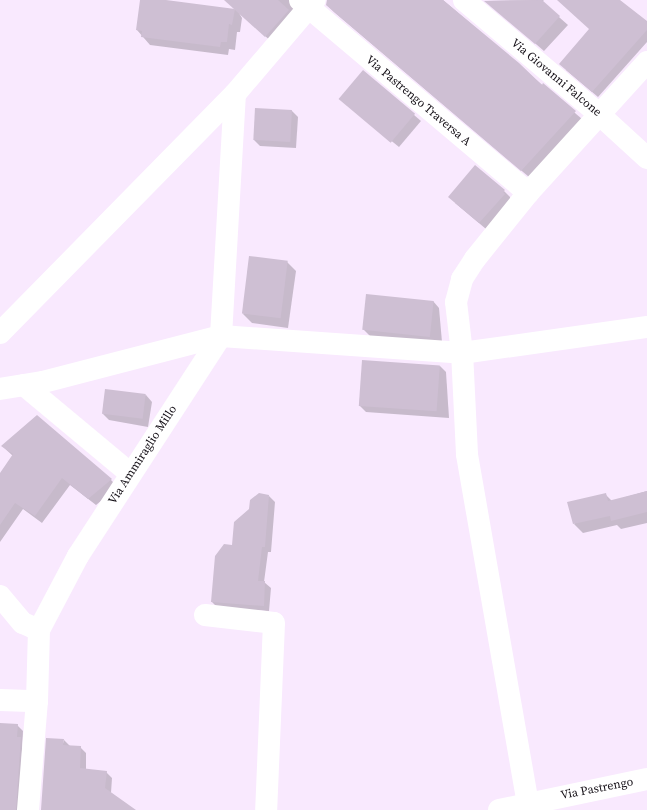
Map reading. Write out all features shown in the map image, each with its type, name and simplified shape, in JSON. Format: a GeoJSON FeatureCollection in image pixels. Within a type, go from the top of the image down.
{"type":"FeatureCollection","features":[{"type":"Feature","properties":{"kind":"street","name":"Via Giovanni Falcone"},"geometry":{"type":"LineString","coordinates":[[464,0],[600,115],[647,158]]}},
{"type":"Feature","properties":{"kind":"street"},"geometry":{"type":"LineString","coordinates":[[0,333],[235,94],[308,3]]}},
{"type":"Feature","properties":{"kind":"street","name":"Via Pastrengo Traversa A"},"geometry":{"type":"LineString","coordinates":[[308,3],[528,193]]}},
{"type":"Feature","properties":{"kind":"street"},"geometry":{"type":"LineString","coordinates":[[528,806],[467,454],[462,353],[456,302],[462,279],[475,259],[528,193],[647,62]]}},
{"type":"Feature","properties":{"kind":"street","name":"Via Ammiraglio Millo"},"geometry":{"type":"LineString","coordinates":[[28,810],[37,702],[39,630],[78,556],[221,336],[235,94]]}},
{"type":"Feature","properties":{"kind":"street"},"geometry":{"type":"LineString","coordinates":[[0,390],[221,336],[462,353],[647,327]]}},
{"type":"Feature","properties":{"kind":"street"},"geometry":{"type":"LineString","coordinates":[[24,385],[131,474]]}},
{"type":"Feature","properties":{"kind":"street"},"geometry":{"type":"LineString","coordinates":[[0,596],[23,623],[39,630]]}},
{"type":"Feature","properties":{"kind":"street"},"geometry":{"type":"LineString","coordinates":[[205,615],[274,623],[266,810]]}},
{"type":"Feature","properties":{"kind":"street"},"geometry":{"type":"LineString","coordinates":[[0,700],[37,702]]}},
{"type":"Feature","properties":{"kind":"street","name":"Via Pastrengo"},"geometry":{"type":"LineString","coordinates":[[499,810],[528,806],[647,779]]}},
{"type":"Feature","properties":{"kind":"building"},"geometry":{"type":"Polygon","coordinates":[[[140,0],[166,0],[235,9],[232,25],[229,24],[227,42],[221,42],[220,47],[141,37],[142,31],[136,30],[140,0]]]}},
{"type":"Feature","properties":{"kind":"building"},"geometry":{"type":"Polygon","coordinates":[[[224,0],[278,0],[289,10],[265,37],[224,0]]]}},
{"type":"Feature","properties":{"kind":"building"},"geometry":{"type":"Polygon","coordinates":[[[327,0],[443,0],[519,63],[542,85],[543,83],[576,111],[521,171],[326,5],[327,0]]]}},
{"type":"Feature","properties":{"kind":"building"},"geometry":{"type":"Polygon","coordinates":[[[542,0],[560,16],[535,44],[484,1],[542,0]]]}},
{"type":"Feature","properties":{"kind":"building"},"geometry":{"type":"Polygon","coordinates":[[[557,0],[620,0],[647,21],[647,30],[592,92],[559,64],[589,29],[557,0]]]}},
{"type":"Feature","properties":{"kind":"building"},"geometry":{"type":"Polygon","coordinates":[[[363,70],[415,114],[391,143],[339,99],[363,70]]]}},
{"type":"Feature","properties":{"kind":"building"},"geometry":{"type":"Polygon","coordinates":[[[255,108],[292,110],[290,142],[253,140],[255,108]]]}},
{"type":"Feature","properties":{"kind":"building"},"geometry":{"type":"Polygon","coordinates":[[[475,165],[505,190],[503,192],[505,194],[479,223],[448,197],[475,165]]]}},
{"type":"Feature","properties":{"kind":"building"},"geometry":{"type":"Polygon","coordinates":[[[249,256],[288,261],[281,318],[242,314],[249,256]]]}},
{"type":"Feature","properties":{"kind":"building"},"geometry":{"type":"Polygon","coordinates":[[[366,294],[434,301],[430,337],[362,330],[366,294]]]}},
{"type":"Feature","properties":{"kind":"building"},"geometry":{"type":"Polygon","coordinates":[[[362,360],[440,365],[437,411],[359,406],[362,360]]]}},
{"type":"Feature","properties":{"kind":"building"},"geometry":{"type":"Polygon","coordinates":[[[105,389],[146,394],[143,419],[102,414],[105,389]]]}},
{"type":"Feature","properties":{"kind":"building"},"geometry":{"type":"Polygon","coordinates":[[[37,415],[112,479],[88,499],[62,478],[35,516],[15,503],[0,525],[0,473],[13,454],[1,446],[37,415]]]}},
{"type":"Feature","properties":{"kind":"building"},"geometry":{"type":"Polygon","coordinates":[[[647,491],[647,512],[611,521],[610,516],[573,524],[567,502],[606,493],[608,501],[647,491]]]}},
{"type":"Feature","properties":{"kind":"building"},"geometry":{"type":"Polygon","coordinates":[[[259,493],[269,495],[265,547],[262,547],[258,581],[265,581],[264,606],[211,602],[215,556],[224,544],[232,545],[234,522],[249,509],[250,500],[259,493]]]}},
{"type":"Feature","properties":{"kind":"building"},"geometry":{"type":"Polygon","coordinates":[[[0,723],[18,724],[17,737],[21,737],[16,810],[0,810],[0,723]]]}},
{"type":"Feature","properties":{"kind":"building"},"geometry":{"type":"Polygon","coordinates":[[[46,738],[64,739],[63,745],[81,746],[80,768],[107,771],[105,788],[136,810],[41,810],[46,738]]]}}]}
